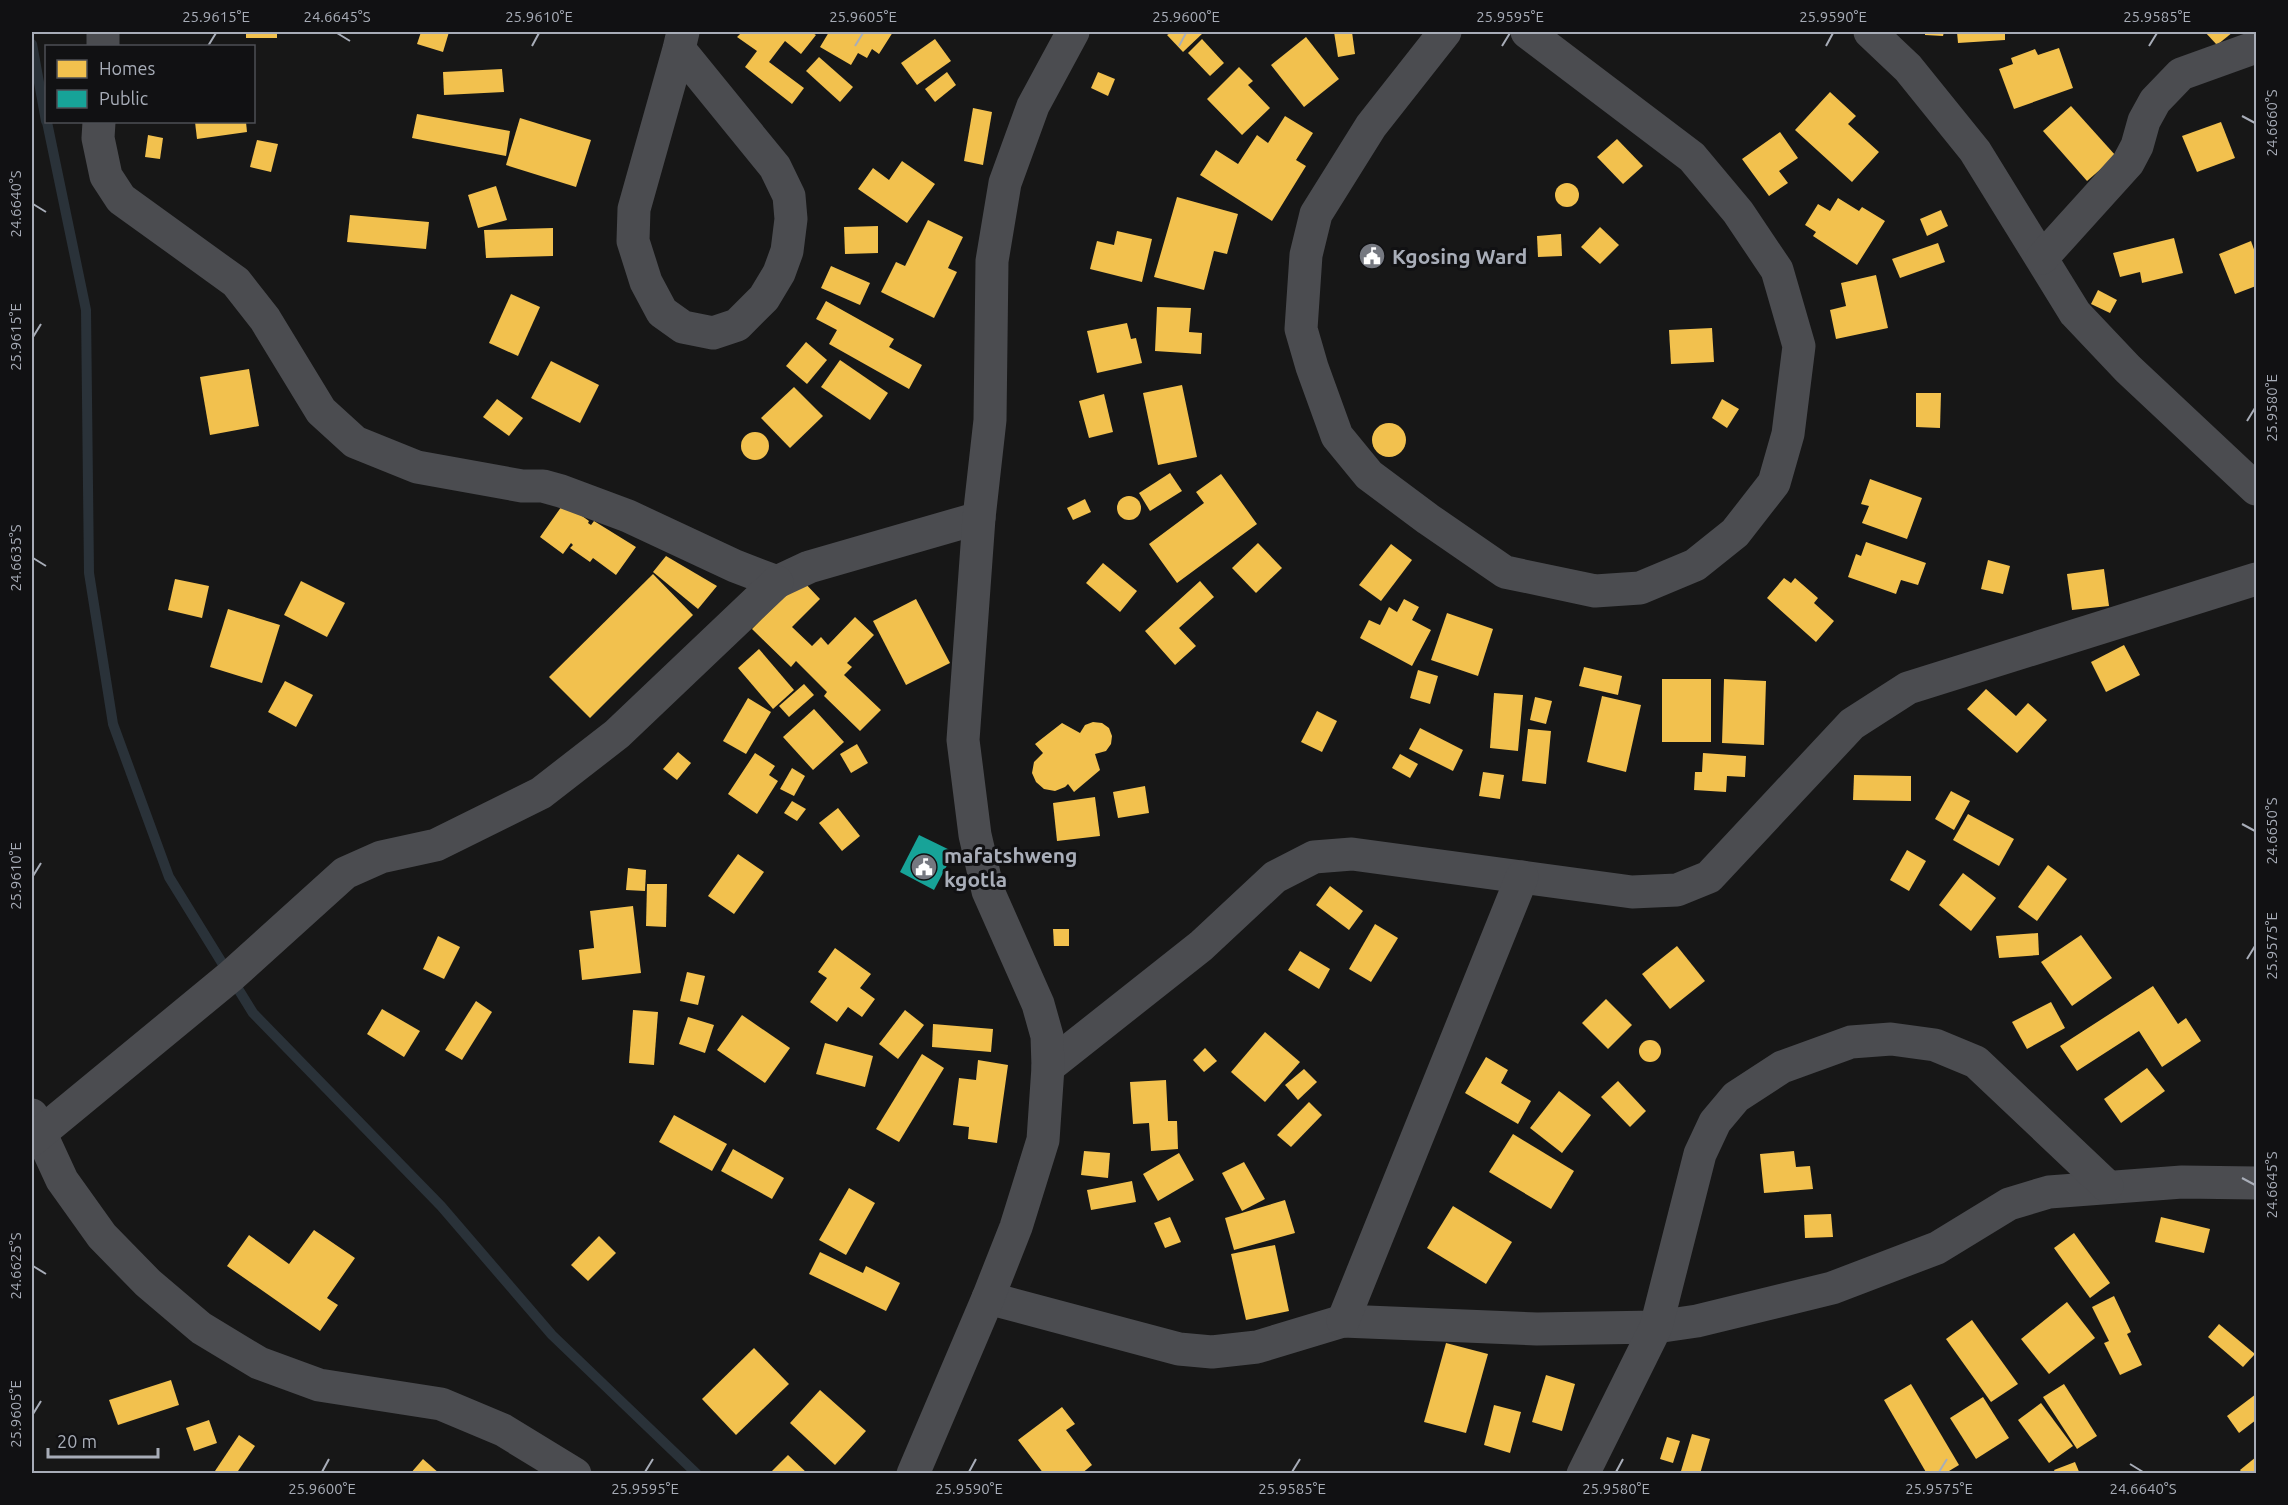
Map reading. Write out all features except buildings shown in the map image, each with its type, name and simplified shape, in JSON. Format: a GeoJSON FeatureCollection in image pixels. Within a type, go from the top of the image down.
{"type":"FeatureCollection","features":[{"type":"Feature","properties":{"kind":"street"},"geometry":{"type":"LineString","coordinates":[[913,1473],[1016,1227],[1043,1140],[1047,1036],[1038,1004],[988,891],[973,825],[963,740],[979,518],[990,420],[992,261],[1005,183],[1033,106],[1073,32]]}},
{"type":"Feature","properties":{"kind":"street"},"geometry":{"type":"LineString","coordinates":[[1445,32],[1371,126],[1316,214],[1306,255],[1301,329],[1312,367],[1337,436],[1369,475],[1504,572],[1595,591],[1640,588],[1695,565],[1735,533],[1774,483],[1788,434],[1799,346],[1777,270],[1738,212],[1692,157],[1527,32]]}},
{"type":"Feature","properties":{"kind":"street"},"geometry":{"type":"LineString","coordinates":[[1870,32],[1908,68],[1975,151],[2075,313],[2128,369],[2256,489]]}},
{"type":"Feature","properties":{"kind":"street"},"geometry":{"type":"LineString","coordinates":[[681,40],[775,167],[789,196],[791,219],[787,251],[779,273],[764,298],[737,325],[713,333],[683,327],[662,312],[646,282],[633,241],[634,210],[681,40]]}},
{"type":"Feature","properties":{"kind":"street"},"geometry":{"type":"LineString","coordinates":[[2042,258],[2128,162],[2137,146],[2144,121],[2155,101],[2181,74],[2256,46]]}},
{"type":"Feature","properties":{"kind":"street"},"geometry":{"type":"LineString","coordinates":[[99,123],[98,138],[106,176],[121,199],[236,282],[265,319],[321,411],[355,442],[417,467],[513,485],[543,486],[561,491],[628,516],[735,566],[777,582]]}},
{"type":"Feature","properties":{"kind":"street"},"geometry":{"type":"LineString","coordinates":[[575,1473],[503,1430],[441,1404],[319,1385],[259,1363],[201,1328],[148,1283],[102,1236],[62,1180],[35,1130],[231,976],[345,873],[381,857],[436,845],[541,793],[617,734],[777,582],[809,567],[979,518]]}},
{"type":"Feature","properties":{"kind":"street"},"geometry":{"type":"LineString","coordinates":[[1047,1067],[1201,946],[1275,878],[1314,857],[1352,854],[1632,892],[1677,890],[1709,877],[1852,724],[1908,688],[2256,579]]}},
{"type":"Feature","properties":{"kind":"street"},"geometry":{"type":"LineString","coordinates":[[1343,1321],[1522,877]]}},
{"type":"Feature","properties":{"kind":"street"},"geometry":{"type":"LineString","coordinates":[[1583,1473],[1656,1327],[1700,1154],[1715,1122],[1736,1097],[1782,1067],[1851,1042],[1891,1039],[1935,1045],[1976,1062],[2107,1186]]}},
{"type":"Feature","properties":{"kind":"street"},"geometry":{"type":"LineString","coordinates":[[988,1298],[1179,1349],[1212,1352],[1257,1347],[1343,1321],[1537,1329],[1656,1327],[1696,1321],[1832,1288],[1937,1248],[2008,1204],[2049,1192],[2182,1182],[2256,1183]]}},
{"type":"Feature","properties":{"kind":"waterway"},"geometry":{"type":"LineString","coordinates":[[32,44],[45,116]]}},
{"type":"Feature","properties":{"kind":"waterway"},"geometry":{"type":"LineString","coordinates":[[47,123],[86,310],[89,573],[113,724],[169,877],[253,1013],[441,1206],[552,1335],[697,1474]]}},
{"type":"Feature","properties":{"kind":"place","name":"Kgosing Ward"},"geometry":{"type":"Point","coordinates":[1372,256]}},
{"type":"Feature","properties":{"kind":"place","name":"mafatshweng kgotla"},"geometry":{"type":"Point","coordinates":[924,867]}}]}
